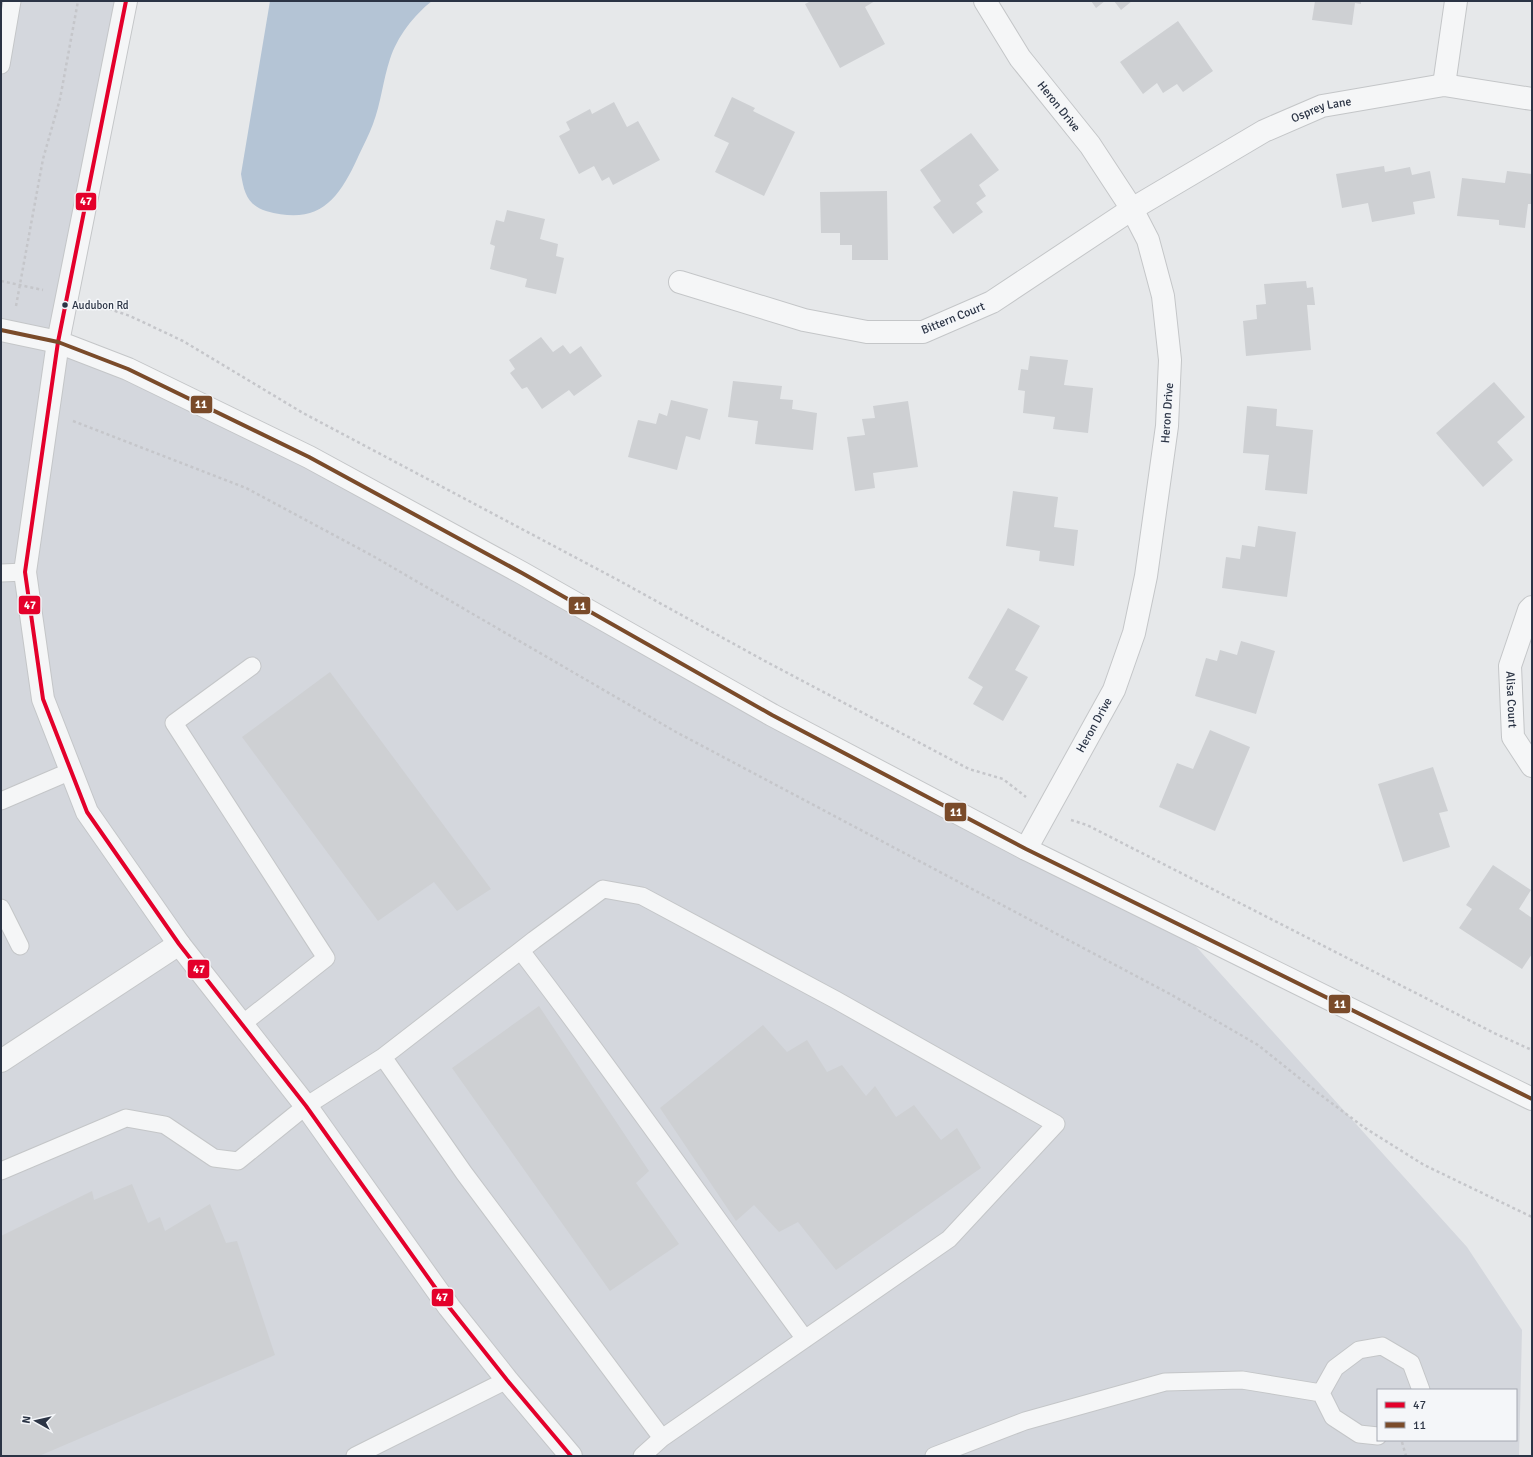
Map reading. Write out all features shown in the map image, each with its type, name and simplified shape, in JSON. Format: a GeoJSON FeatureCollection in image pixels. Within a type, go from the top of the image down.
{"type":"FeatureCollection","features":[{"type":"Feature","properties":{"kind":"street"},"geometry":{"type":"LineString","coordinates":[[126,1],[58,342],[25,572],[43,699],[87,812],[179,944],[306,1106],[449,1307],[507,1380],[571,1456]]}},
{"type":"Feature","properties":{"kind":"street","name":"Heron Drive"},"geometry":{"type":"LineString","coordinates":[[985,1],[1020,58],[1090,145],[1132,209],[1148,240],[1163,296],[1170,360],[1167,426],[1146,576],[1134,633],[1114,690],[1026,849]]}},
{"type":"Feature","properties":{"kind":"street"},"geometry":{"type":"LineString","coordinates":[[1444,85],[1456,1]]}},
{"type":"Feature","properties":{"kind":"street","name":"Osprey Lane"},"geometry":{"type":"LineString","coordinates":[[1132,209],[1264,131],[1322,106],[1444,85],[1532,99]]}},
{"type":"Feature","properties":{"kind":"street","name":"Bittern Court"},"geometry":{"type":"LineString","coordinates":[[680,282],[804,320],[867,332],[922,332],[992,302],[1132,209]]}},
{"type":"Feature","properties":{"kind":"street"},"geometry":{"type":"LineString","coordinates":[[6,331],[58,342],[128,369],[309,457],[522,573],[772,715],[1026,849],[1532,1099]]}},
{"type":"Feature","properties":{"kind":"street","name":"Alisa Court"},"geometry":{"type":"LineString","coordinates":[[1532,607],[1529,610],[1510,666],[1513,737],[1532,766]]}},
{"type":"Feature","properties":{"kind":"street"},"geometry":{"type":"LineString","coordinates":[[1,1061],[179,944]]}},
{"type":"Feature","properties":{"kind":"lane"},"geometry":{"type":"LineString","coordinates":[[1,65],[12,1]]}},
{"type":"Feature","properties":{"kind":"lane"},"geometry":{"type":"LineString","coordinates":[[1,573],[25,572]]}},
{"type":"Feature","properties":{"kind":"lane"},"geometry":{"type":"LineString","coordinates":[[241,1025],[326,958],[174,723],[252,666]]}},
{"type":"Feature","properties":{"kind":"lane"},"geometry":{"type":"LineString","coordinates":[[1,801],[71,771]]}},
{"type":"Feature","properties":{"kind":"lane"},"geometry":{"type":"LineString","coordinates":[[1,1171],[126,1118],[166,1125],[214,1158],[238,1161],[306,1106],[383,1057],[603,889],[642,896],[836,1000],[1056,1124],[949,1239],[662,1438],[642,1456]]}},
{"type":"Feature","properties":{"kind":"lane"},"geometry":{"type":"LineString","coordinates":[[1,908],[20,946]]}},
{"type":"Feature","properties":{"kind":"lane"},"geometry":{"type":"LineString","coordinates":[[521,951],[587,1038],[701,1198],[805,1339]]}},
{"type":"Feature","properties":{"kind":"lane"},"geometry":{"type":"LineString","coordinates":[[383,1057],[464,1174],[662,1438]]}},
{"type":"Feature","properties":{"kind":"lane"},"geometry":{"type":"LineString","coordinates":[[1321,1393],[1335,1368],[1359,1350],[1382,1346],[1411,1363],[1421,1389]]}},
{"type":"Feature","properties":{"kind":"lane"},"geometry":{"type":"LineString","coordinates":[[355,1456],[507,1380]]}},
{"type":"Feature","properties":{"kind":"lane"},"geometry":{"type":"LineString","coordinates":[[934,1456],[1025,1421],[1165,1382],[1242,1380],[1321,1393]]}},
{"type":"Feature","properties":{"kind":"lane"},"geometry":{"type":"LineString","coordinates":[[1321,1393],[1333,1416],[1359,1434],[1377,1436]]}},
{"type":"Feature","properties":{"kind":"path"},"geometry":{"type":"LineString","coordinates":[[6,331],[20,285],[43,159],[60,99],[78,1]]}},
{"type":"Feature","properties":{"kind":"path"},"geometry":{"type":"LineString","coordinates":[[1,281],[68,295],[130,316],[183,341],[303,412],[618,580],[770,664],[969,769],[1003,779],[1046,812],[1087,825],[1532,1050]]}},
{"type":"Feature","properties":{"kind":"path"},"geometry":{"type":"LineString","coordinates":[[48,410],[78,424],[246,488],[373,556],[676,732],[1170,994],[1258,1045],[1365,1128],[1424,1165],[1532,1216]]}},
{"type":"Feature","properties":{"kind":"path"},"geometry":{"type":"LineString","coordinates":[[1401,1441],[1406,1456]]}},
{"type":"Feature","properties":{"kind":"shaded area"},"geometry":{"type":"Polygon","coordinates":[[[1,1],[126,1],[58,342],[521,573],[1174,922],[1467,1247],[1522,1330],[1519,1456],[1,1456],[1,1]]]}},
{"type":"Feature","properties":{"kind":"water"},"geometry":{"type":"Polygon","coordinates":[[[270,1],[432,1],[407,27],[393,51],[373,124],[350,173],[342,186],[334,197],[324,206],[313,212],[300,215],[284,215],[266,211],[254,205],[245,192],[241,174],[270,1]]]}},
{"type":"Feature","properties":{"kind":"building"},"geometry":{"type":"Polygon","coordinates":[[[811,1],[875,1],[865,7],[885,44],[840,68],[805,4],[811,1]]]}},
{"type":"Feature","properties":{"kind":"building"},"geometry":{"type":"Polygon","coordinates":[[[1091,1],[1105,1],[1096,8],[1091,1]]]}},
{"type":"Feature","properties":{"kind":"building"},"geometry":{"type":"Polygon","coordinates":[[[1114,1],[1132,1],[1121,10],[1114,1]]]}},
{"type":"Feature","properties":{"kind":"building"},"geometry":{"type":"Polygon","coordinates":[[[1315,1],[1361,1],[1361,4],[1355,3],[1352,25],[1312,20],[1315,1]]]}},
{"type":"Feature","properties":{"kind":"building"},"geometry":{"type":"Polygon","coordinates":[[[1178,21],[1213,71],[1183,92],[1177,84],[1163,93],[1157,83],[1143,94],[1120,62],[1178,21]]]}},
{"type":"Feature","properties":{"kind":"building"},"geometry":{"type":"Polygon","coordinates":[[[732,97],[755,108],[753,111],[795,132],[764,196],[715,172],[729,143],[714,136],[732,97]]]}},
{"type":"Feature","properties":{"kind":"building"},"geometry":{"type":"Polygon","coordinates":[[[614,102],[627,127],[638,121],[660,160],[613,185],[609,177],[602,181],[594,166],[579,174],[559,136],[570,130],[566,122],[590,109],[592,114],[614,102]]]}},
{"type":"Feature","properties":{"kind":"building"},"geometry":{"type":"Polygon","coordinates":[[[971,133],[999,170],[979,185],[986,196],[976,203],[983,212],[953,234],[933,207],[941,201],[920,170],[971,133]]]}},
{"type":"Feature","properties":{"kind":"building"},"geometry":{"type":"Polygon","coordinates":[[[1384,166],[1385,172],[1410,167],[1412,175],[1430,171],[1435,198],[1413,202],[1415,214],[1372,222],[1368,203],[1342,208],[1336,174],[1384,166]]]}},
{"type":"Feature","properties":{"kind":"building"},"geometry":{"type":"Polygon","coordinates":[[[1507,171],[1532,174],[1532,204],[1528,204],[1525,228],[1499,225],[1499,220],[1457,216],[1462,178],[1505,183],[1507,171]]]}},
{"type":"Feature","properties":{"kind":"building"},"geometry":{"type":"Polygon","coordinates":[[[887,191],[888,260],[852,260],[852,245],[840,245],[840,233],[821,233],[820,192],[887,191]]]}},
{"type":"Feature","properties":{"kind":"building"},"geometry":{"type":"Polygon","coordinates":[[[507,210],[545,219],[540,239],[558,244],[556,256],[564,258],[556,294],[525,287],[527,279],[490,269],[495,246],[490,244],[496,220],[504,222],[507,210]]]}},
{"type":"Feature","properties":{"kind":"building"},"geometry":{"type":"Polygon","coordinates":[[[1306,281],[1307,288],[1313,287],[1315,305],[1307,305],[1311,350],[1246,356],[1243,321],[1257,319],[1256,305],[1266,304],[1264,284],[1306,281]]]}},
{"type":"Feature","properties":{"kind":"building"},"geometry":{"type":"Polygon","coordinates":[[[541,337],[553,352],[563,345],[570,354],[581,346],[602,376],[574,396],[569,390],[542,409],[527,387],[522,389],[510,373],[515,369],[509,360],[541,337]]]}},
{"type":"Feature","properties":{"kind":"building"},"geometry":{"type":"Polygon","coordinates":[[[1030,356],[1068,360],[1064,385],[1093,388],[1088,433],[1053,429],[1055,417],[1023,413],[1025,391],[1018,390],[1021,369],[1028,370],[1030,356]]]}},
{"type":"Feature","properties":{"kind":"building"},"geometry":{"type":"Polygon","coordinates":[[[733,381],[782,386],[780,399],[793,400],[792,409],[817,413],[813,450],[755,444],[758,421],[728,417],[733,381]]]}},
{"type":"Feature","properties":{"kind":"building"},"geometry":{"type":"Polygon","coordinates":[[[1494,382],[1525,417],[1497,442],[1513,460],[1483,487],[1436,433],[1494,382]]]}},
{"type":"Feature","properties":{"kind":"building"},"geometry":{"type":"Polygon","coordinates":[[[671,400],[708,409],[700,440],[686,436],[677,470],[628,457],[638,420],[656,424],[659,413],[667,416],[671,400]]]}},
{"type":"Feature","properties":{"kind":"building"},"geometry":{"type":"Polygon","coordinates":[[[908,401],[918,467],[873,473],[875,488],[855,491],[847,437],[865,435],[862,419],[875,418],[873,406],[908,401]]]}},
{"type":"Feature","properties":{"kind":"building"},"geometry":{"type":"Polygon","coordinates":[[[1247,406],[1277,409],[1276,426],[1313,430],[1307,494],[1265,490],[1269,455],[1243,453],[1247,406]]]}},
{"type":"Feature","properties":{"kind":"building"},"geometry":{"type":"Polygon","coordinates":[[[1013,491],[1058,497],[1054,527],[1078,530],[1074,566],[1039,561],[1040,551],[1006,546],[1013,491]]]}},
{"type":"Feature","properties":{"kind":"building"},"geometry":{"type":"Polygon","coordinates":[[[1258,526],[1296,532],[1287,597],[1222,588],[1226,557],[1240,559],[1242,545],[1255,547],[1258,526]]]}},
{"type":"Feature","properties":{"kind":"building"},"geometry":{"type":"Polygon","coordinates":[[[1008,608],[1040,626],[1015,670],[1028,677],[1003,721],[973,704],[983,687],[968,678],[1008,608]]]}},
{"type":"Feature","properties":{"kind":"building"},"geometry":{"type":"Polygon","coordinates":[[[1241,641],[1275,651],[1256,714],[1195,696],[1206,658],[1217,661],[1220,650],[1237,655],[1241,641]]]}},
{"type":"Feature","properties":{"kind":"building"},"geometry":{"type":"Polygon","coordinates":[[[330,672],[491,889],[457,911],[434,882],[378,921],[242,737],[330,672]]]}},
{"type":"Feature","properties":{"kind":"building"},"geometry":{"type":"Polygon","coordinates":[[[1210,730],[1250,747],[1215,831],[1159,807],[1177,763],[1193,769],[1210,730]]]}},
{"type":"Feature","properties":{"kind":"building"},"geometry":{"type":"Polygon","coordinates":[[[1433,767],[1448,811],[1439,813],[1450,847],[1403,862],[1378,784],[1433,767]]]}},
{"type":"Feature","properties":{"kind":"building"},"geometry":{"type":"Polygon","coordinates":[[[1493,865],[1531,890],[1519,909],[1532,918],[1532,954],[1522,969],[1459,928],[1472,909],[1466,905],[1493,865]]]}},
{"type":"Feature","properties":{"kind":"building"},"geometry":{"type":"Polygon","coordinates":[[[539,1006],[649,1171],[636,1183],[679,1244],[610,1291],[452,1068],[539,1006]]]}},
{"type":"Feature","properties":{"kind":"building"},"geometry":{"type":"Polygon","coordinates":[[[763,1025],[787,1052],[807,1040],[827,1072],[842,1065],[866,1096],[875,1086],[896,1117],[914,1105],[941,1140],[957,1128],[981,1168],[836,1270],[798,1222],[779,1232],[754,1205],[736,1221],[660,1108],[763,1025]]]}},
{"type":"Feature","properties":{"kind":"building"},"geometry":{"type":"Polygon","coordinates":[[[132,1184],[148,1223],[160,1217],[165,1231],[210,1204],[226,1243],[237,1241],[275,1355],[39,1456],[1,1456],[1,1236],[92,1191],[94,1200],[132,1184]]]}},
{"type":"Feature","properties":{"kind":"transit line","name":"47"},"geometry":{"type":"LineString","coordinates":[[126,1],[58,342],[25,572],[43,699],[87,812],[179,944],[306,1106],[449,1307],[507,1380],[571,1456]]}},
{"type":"Feature","properties":{"kind":"transit line","name":"11"},"geometry":{"type":"LineString","coordinates":[[1,330],[58,342],[128,369],[309,457],[522,573],[772,715],[1026,849],[1532,1099]]}},
{"type":"Feature","properties":{"kind":"place","name":"Audubon Rd"},"geometry":{"type":"Point","coordinates":[65,305]}}]}
